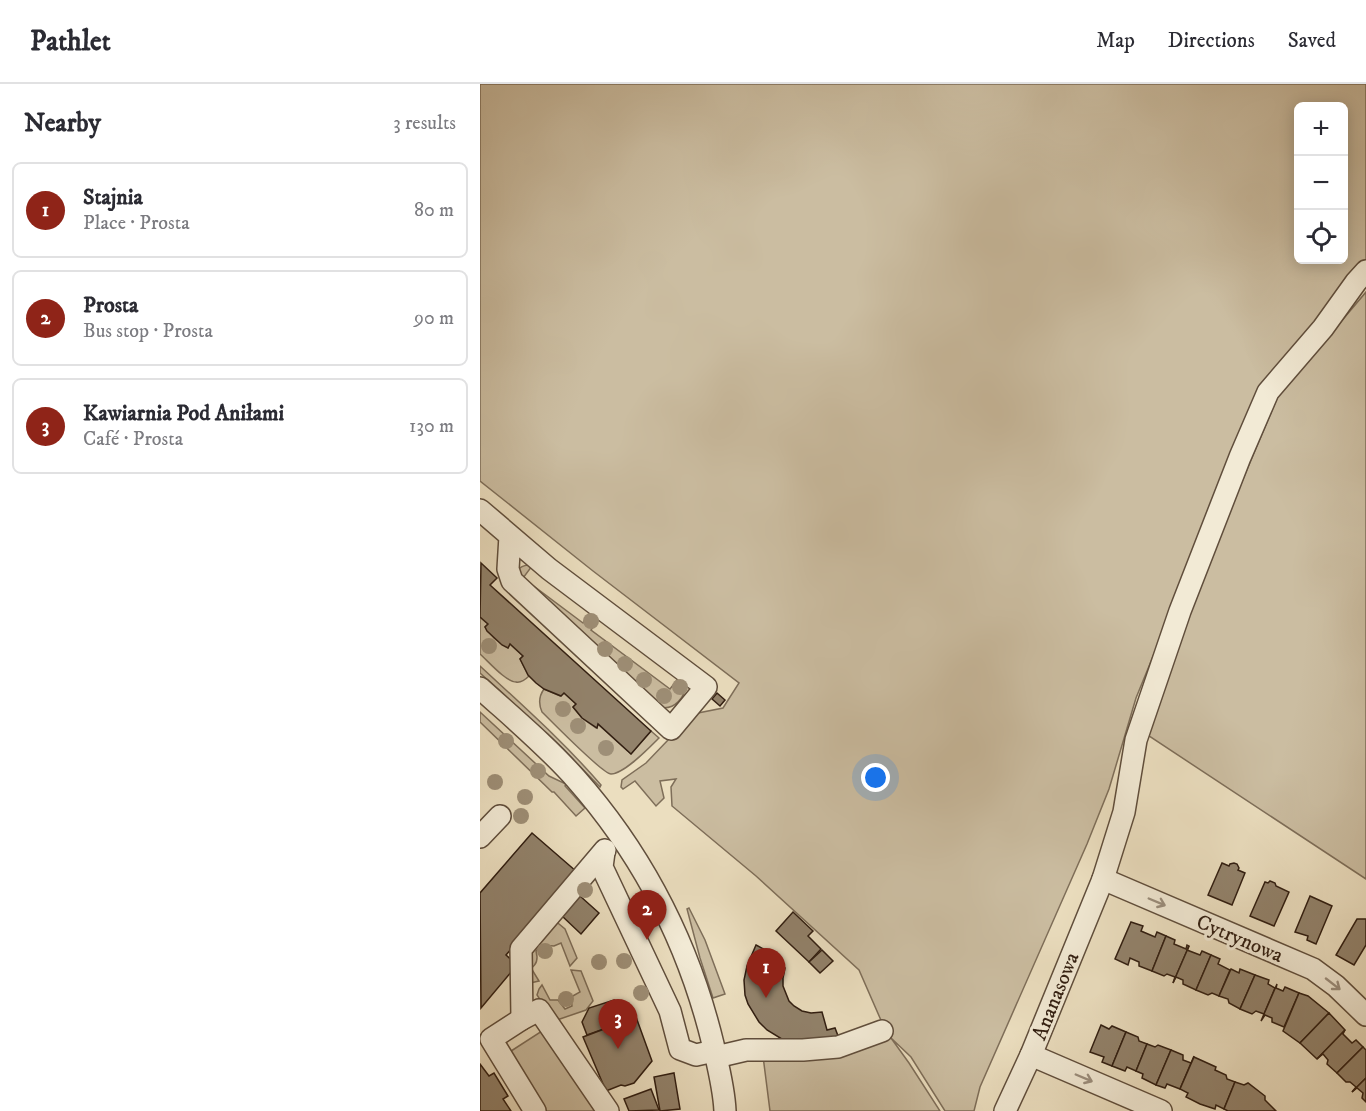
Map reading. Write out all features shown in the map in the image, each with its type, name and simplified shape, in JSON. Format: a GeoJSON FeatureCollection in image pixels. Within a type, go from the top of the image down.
{"type":"FeatureCollection","features":[{"type":"Feature","properties":{"kind":"street","name":"Ananasowa"},"geometry":{"type":"LineString","coordinates":[[1005,1111],[1031,1055],[1103,879],[1124,812],[1136,740],[1179,611],[1226,490],[1268,392],[1323,328],[1366,271]]}},
{"type":"Feature","properties":{"kind":"street"},"geometry":{"type":"LineString","coordinates":[[484,521],[510,536],[706,687],[671,729],[512,581],[508,569],[510,536]]}},
{"type":"Feature","properties":{"kind":"street"},"geometry":{"type":"LineString","coordinates":[[480,688],[576,778],[620,834],[646,874],[679,939],[704,1009],[715,1054],[719,1110]]}},
{"type":"Feature","properties":{"kind":"street"},"geometry":{"type":"LineString","coordinates":[[480,837],[500,816]]}},
{"type":"Feature","properties":{"kind":"street"},"geometry":{"type":"LineString","coordinates":[[522,1019],[521,949],[620,834]]}},
{"type":"Feature","properties":{"kind":"street"},"geometry":{"type":"LineString","coordinates":[[604,852],[602,867],[670,1011],[680,1049],[696,1055],[746,1050],[803,1050],[838,1047],[882,1031]]}},
{"type":"Feature","properties":{"kind":"street","name":"Cytrynowa"},"geometry":{"type":"LineString","coordinates":[[1103,879],[1313,969],[1336,986],[1366,1015]]}},
{"type":"Feature","properties":{"kind":"street"},"geometry":{"type":"LineString","coordinates":[[535,1111],[492,1039],[539,1010],[608,1111]]}},
{"type":"Feature","properties":{"kind":"street"},"geometry":{"type":"LineString","coordinates":[[1031,1055],[1161,1111]]}},
{"type":"Feature","properties":{"kind":"shaded area"},"geometry":{"type":"Polygon","coordinates":[[[480,84],[1366,84],[1366,261],[1265,383],[1136,698],[1109,789],[980,1087],[974,1111],[945,1111],[911,1057],[891,1038],[940,1111],[770,1111],[763,1056],[887,1034],[859,970],[756,876],[672,806],[671,787],[676,779],[660,781],[664,798],[656,806],[635,781],[623,789],[621,787],[622,780],[646,763],[693,714],[723,708],[739,683],[480,481],[480,84]]]}},
{"type":"Feature","properties":{"kind":"shaded area"},"geometry":{"type":"Polygon","coordinates":[[[1366,292],[1366,879],[1146,734],[1189,607],[1278,396],[1366,292]]]}},
{"type":"Feature","properties":{"kind":"shaded area"},"geometry":{"type":"Polygon","coordinates":[[[528,565],[532,566],[523,578],[583,623],[589,614],[597,616],[597,621],[591,630],[670,689],[677,680],[681,679],[685,682],[682,698],[670,707],[659,707],[518,580],[518,570],[528,565]]]}},
{"type":"Feature","properties":{"kind":"shaded area"},"geometry":{"type":"Polygon","coordinates":[[[480,617],[488,624],[485,627],[494,638],[508,648],[510,644],[523,656],[520,659],[529,676],[518,682],[507,679],[480,654],[480,617]]]}},
{"type":"Feature","properties":{"kind":"shaded area"},"geometry":{"type":"Polygon","coordinates":[[[480,666],[558,739],[601,785],[600,787],[559,745],[480,673],[480,666]]]}},
{"type":"Feature","properties":{"kind":"shaded area"},"geometry":{"type":"Polygon","coordinates":[[[544,689],[560,696],[564,693],[576,704],[573,707],[582,718],[596,728],[598,724],[631,754],[651,731],[659,738],[623,770],[611,774],[606,772],[542,712],[540,700],[544,689]]]}},
{"type":"Feature","properties":{"kind":"shaded area"},"geometry":{"type":"Polygon","coordinates":[[[480,712],[549,776],[566,784],[565,786],[585,808],[576,816],[480,722],[480,712]]]}},
{"type":"Feature","properties":{"kind":"shaded area"},"geometry":{"type":"Polygon","coordinates":[[[689,908],[705,940],[725,994],[713,998],[700,958],[687,909],[689,908]]]}},
{"type":"Feature","properties":{"kind":"shaded area"},"geometry":{"type":"Polygon","coordinates":[[[553,919],[565,929],[577,958],[570,966],[561,943],[554,946],[542,945],[536,951],[537,961],[531,968],[539,981],[530,983],[525,962],[553,919]]]}},
{"type":"Feature","properties":{"kind":"shaded area"},"geometry":{"type":"Polygon","coordinates":[[[571,970],[581,971],[593,1001],[586,1010],[554,1021],[537,995],[539,989],[542,985],[550,1000],[558,1000],[565,1009],[572,1006],[571,997],[580,992],[571,970]]]}},
{"type":"Feature","properties":{"kind":"shaded area"},"geometry":{"type":"Polygon","coordinates":[[[545,1029],[595,1111],[545,1111],[508,1053],[545,1029]]]}},
{"type":"Feature","properties":{"kind":"building"},"geometry":{"type":"Polygon","coordinates":[[[481,563],[497,578],[490,585],[651,731],[631,754],[598,724],[597,728],[582,718],[573,707],[576,704],[564,693],[561,696],[536,683],[528,675],[520,659],[523,656],[510,644],[508,648],[502,645],[487,631],[485,627],[488,624],[480,617],[481,563]]]}},
{"type":"Feature","properties":{"kind":"building"},"geometry":{"type":"Polygon","coordinates":[[[717,693],[725,700],[720,706],[712,699],[717,693]]]}},
{"type":"Feature","properties":{"kind":"building"},"geometry":{"type":"Polygon","coordinates":[[[532,833],[577,872],[506,955],[517,965],[481,1008],[480,893],[532,833]]]}},
{"type":"Feature","properties":{"kind":"building"},"geometry":{"type":"Polygon","coordinates":[[[1222,863],[1229,866],[1237,864],[1238,870],[1245,873],[1232,905],[1208,895],[1222,863]]]}},
{"type":"Feature","properties":{"kind":"building"},"geometry":{"type":"Polygon","coordinates":[[[1270,881],[1289,892],[1274,926],[1250,916],[1265,882],[1270,881]]]}},
{"type":"Feature","properties":{"kind":"building"},"geometry":{"type":"Polygon","coordinates":[[[580,896],[599,913],[581,934],[562,916],[580,896]]]}},
{"type":"Feature","properties":{"kind":"building"},"geometry":{"type":"Polygon","coordinates":[[[1310,896],[1332,906],[1316,944],[1307,940],[1308,936],[1295,932],[1310,896]]]}},
{"type":"Feature","properties":{"kind":"building"},"geometry":{"type":"Polygon","coordinates":[[[793,912],[813,931],[808,936],[821,949],[809,962],[776,931],[793,912]]]}},
{"type":"Feature","properties":{"kind":"building"},"geometry":{"type":"Polygon","coordinates":[[[1357,919],[1366,919],[1366,945],[1354,965],[1336,955],[1357,919]]]}},
{"type":"Feature","properties":{"kind":"building"},"geometry":{"type":"Polygon","coordinates":[[[1131,922],[1143,926],[1141,931],[1155,937],[1157,932],[1166,936],[1152,971],[1139,966],[1139,962],[1130,958],[1128,965],[1115,959],[1131,922]]]}},
{"type":"Feature","properties":{"kind":"building"},"geometry":{"type":"Polygon","coordinates":[[[1166,936],[1175,940],[1174,944],[1186,949],[1187,945],[1189,946],[1173,983],[1175,977],[1167,974],[1164,976],[1152,971],[1166,936]]]}},
{"type":"Feature","properties":{"kind":"building"},"geometry":{"type":"Polygon","coordinates":[[[756,945],[771,953],[767,962],[785,968],[783,986],[789,1001],[802,1011],[822,1012],[827,1030],[835,1028],[840,1041],[785,1041],[759,1022],[748,1004],[744,980],[756,945]]]}},
{"type":"Feature","properties":{"kind":"building"},"geometry":{"type":"Polygon","coordinates":[[[822,950],[833,961],[820,973],[809,962],[822,950]]]}},
{"type":"Feature","properties":{"kind":"building"},"geometry":{"type":"Polygon","coordinates":[[[1187,950],[1200,955],[1202,951],[1211,955],[1196,990],[1183,984],[1183,980],[1176,977],[1173,983],[1187,950]]]}},
{"type":"Feature","properties":{"kind":"building"},"geometry":{"type":"Polygon","coordinates":[[[1211,955],[1220,959],[1218,964],[1230,970],[1219,996],[1212,993],[1208,995],[1196,990],[1211,955]]]}},
{"type":"Feature","properties":{"kind":"building"},"geometry":{"type":"Polygon","coordinates":[[[1231,969],[1239,973],[1240,969],[1255,975],[1240,1009],[1229,1003],[1228,999],[1219,996],[1231,969]]]}},
{"type":"Feature","properties":{"kind":"building"},"geometry":{"type":"Polygon","coordinates":[[[1255,975],[1269,980],[1268,984],[1275,988],[1264,1014],[1256,1011],[1252,1014],[1240,1009],[1255,975]]]}},
{"type":"Feature","properties":{"kind":"building"},"geometry":{"type":"Polygon","coordinates":[[[1277,984],[1276,988],[1283,991],[1285,987],[1299,993],[1284,1027],[1272,1022],[1272,1018],[1265,1015],[1261,1021],[1277,984]]]}},
{"type":"Feature","properties":{"kind":"building"},"geometry":{"type":"Polygon","coordinates":[[[1299,993],[1308,996],[1329,1013],[1300,1043],[1283,1031],[1299,993]]]}},
{"type":"Feature","properties":{"kind":"building"},"geometry":{"type":"Polygon","coordinates":[[[614,1000],[627,1006],[632,1019],[587,1035],[582,1022],[589,1008],[614,1000]]]}},
{"type":"Feature","properties":{"kind":"building"},"geometry":{"type":"Polygon","coordinates":[[[1329,1013],[1345,1030],[1317,1059],[1300,1043],[1329,1013]]]}},
{"type":"Feature","properties":{"kind":"building"},"geometry":{"type":"Polygon","coordinates":[[[636,1017],[652,1061],[634,1083],[606,1091],[583,1037],[636,1017]]]}},
{"type":"Feature","properties":{"kind":"building"},"geometry":{"type":"Polygon","coordinates":[[[1101,1025],[1109,1029],[1112,1026],[1126,1032],[1112,1066],[1102,1062],[1104,1057],[1090,1052],[1101,1025]]]}},
{"type":"Feature","properties":{"kind":"building"},"geometry":{"type":"Polygon","coordinates":[[[1345,1030],[1343,1034],[1352,1043],[1356,1040],[1363,1047],[1337,1073],[1327,1064],[1328,1060],[1323,1054],[1317,1059],[1345,1030]]]}},
{"type":"Feature","properties":{"kind":"building"},"geometry":{"type":"Polygon","coordinates":[[[1126,1032],[1147,1044],[1136,1071],[1127,1067],[1125,1071],[1112,1066],[1126,1032]]]}},
{"type":"Feature","properties":{"kind":"building"},"geometry":{"type":"Polygon","coordinates":[[[1147,1044],[1171,1050],[1156,1085],[1142,1078],[1143,1074],[1136,1071],[1147,1044]]]}},
{"type":"Feature","properties":{"kind":"building"},"geometry":{"type":"Polygon","coordinates":[[[1363,1047],[1366,1050],[1366,1078],[1352,1092],[1356,1087],[1346,1082],[1337,1073],[1363,1047]]]}},
{"type":"Feature","properties":{"kind":"building"},"geometry":{"type":"Polygon","coordinates":[[[1171,1050],[1183,1055],[1183,1060],[1191,1063],[1194,1056],[1180,1089],[1167,1084],[1165,1088],[1156,1085],[1171,1050]]]}},
{"type":"Feature","properties":{"kind":"building"},"geometry":{"type":"Polygon","coordinates":[[[1194,1057],[1216,1067],[1215,1070],[1235,1082],[1224,1109],[1216,1105],[1215,1109],[1200,1104],[1186,1097],[1188,1093],[1180,1089],[1194,1057]]]}},
{"type":"Feature","properties":{"kind":"building"},"geometry":{"type":"Polygon","coordinates":[[[480,1064],[489,1076],[494,1073],[508,1096],[503,1099],[511,1111],[480,1111],[480,1064]]]}},
{"type":"Feature","properties":{"kind":"building"},"geometry":{"type":"Polygon","coordinates":[[[674,1073],[680,1109],[660,1111],[654,1077],[674,1073]]]}},
{"type":"Feature","properties":{"kind":"building"},"geometry":{"type":"Polygon","coordinates":[[[1366,1078],[1366,1102],[1362,1098],[1363,1093],[1357,1088],[1352,1092],[1366,1078]]]}},
{"type":"Feature","properties":{"kind":"building"},"geometry":{"type":"Polygon","coordinates":[[[1235,1082],[1244,1085],[1248,1083],[1265,1096],[1265,1100],[1276,1111],[1228,1111],[1224,1109],[1235,1082]]]}},
{"type":"Feature","properties":{"kind":"building"},"geometry":{"type":"Polygon","coordinates":[[[651,1089],[659,1110],[629,1111],[624,1099],[651,1089]]]}},
{"type":"Feature","properties":{"kind":"place","name":"Prosta"},"geometry":{"type":"Point","coordinates":[647,940]}},
{"type":"Feature","properties":{"kind":"place","name":"Stajnia"},"geometry":{"type":"Point","coordinates":[766,998]}},
{"type":"Feature","properties":{"kind":"place","name":"Kawiarnia Pod Aniłami"},"geometry":{"type":"Point","coordinates":[618,1049]}}]}
